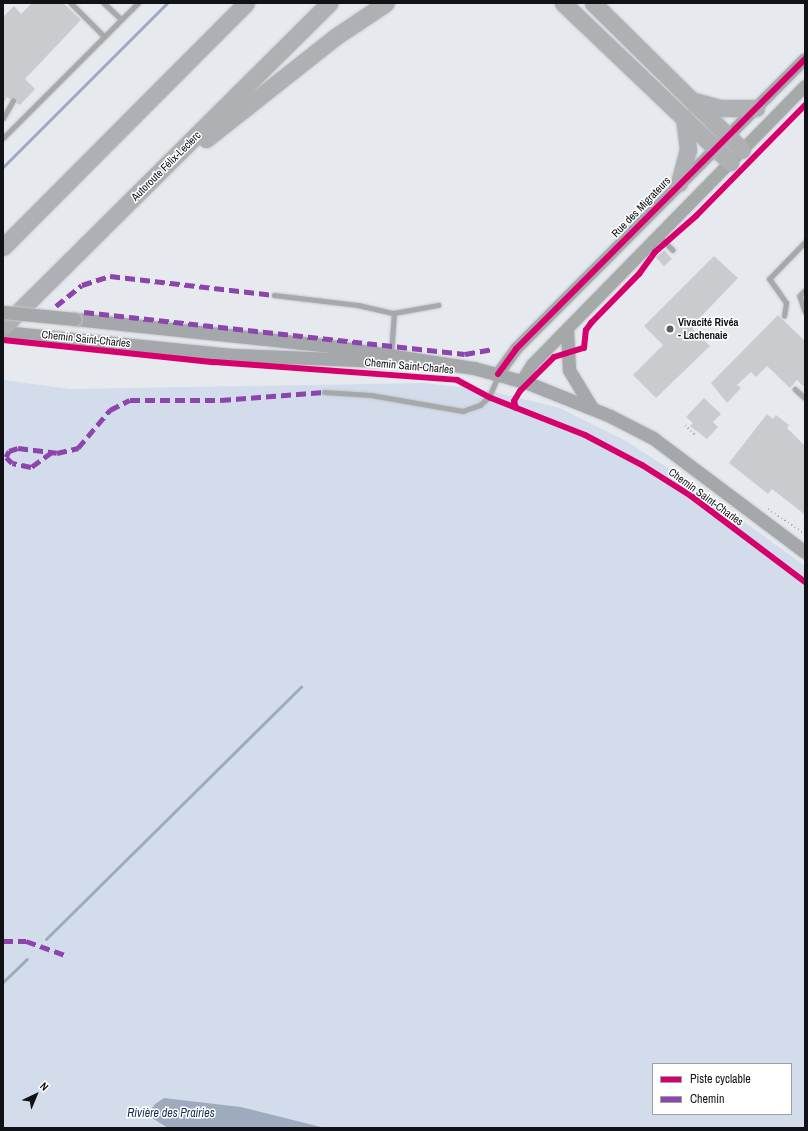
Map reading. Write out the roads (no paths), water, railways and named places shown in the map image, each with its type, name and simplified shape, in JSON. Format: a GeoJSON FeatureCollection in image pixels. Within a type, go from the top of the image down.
{"type":"FeatureCollection","features":[{"type":"Feature","properties":{"kind":"highway"},"geometry":{"type":"LineString","coordinates":[[203,47],[236,3]]}},
{"type":"Feature","properties":{"kind":"highway"},"geometry":{"type":"LineString","coordinates":[[3,247],[246,3]]}},
{"type":"Feature","properties":{"kind":"highway","name":"Autoroute Félix-Leclerc"},"geometry":{"type":"LineString","coordinates":[[3,327],[145,188],[329,3]]}},
{"type":"Feature","properties":{"kind":"highway"},"geometry":{"type":"LineString","coordinates":[[145,188],[330,40],[386,3]]}},
{"type":"Feature","properties":{"kind":"highway"},"geometry":{"type":"LineString","coordinates":[[563,3],[684,117],[723,143]]}},
{"type":"Feature","properties":{"kind":"highway"},"geometry":{"type":"LineString","coordinates":[[593,3],[694,102],[723,143],[736,156]]}},
{"type":"Feature","properties":{"kind":"highway"},"geometry":{"type":"LineString","coordinates":[[694,102],[720,108],[756,108]]}},
{"type":"Feature","properties":{"kind":"highway"},"geometry":{"type":"LineString","coordinates":[[679,183],[688,150],[684,117]]}},
{"type":"Feature","properties":{"kind":"main road","name":"Chemin Saint-Charles"},"geometry":{"type":"LineString","coordinates":[[3,312],[323,345],[391,359]]}},
{"type":"Feature","properties":{"kind":"main road"},"geometry":{"type":"LineString","coordinates":[[567,329],[569,370],[592,408]]}},
{"type":"Feature","properties":{"kind":"main road","name":"Chemin Saint-Charles"},"geometry":{"type":"LineString","coordinates":[[3,332],[235,355],[391,359],[414,361],[498,374],[522,381],[592,408],[674,451],[805,552]]}},
{"type":"Feature","properties":{"kind":"street","name":"Rue des Migrateurs"},"geometry":{"type":"LineString","coordinates":[[498,374],[507,358],[679,183],[723,143],[805,59]]}},
{"type":"Feature","properties":{"kind":"street"},"geometry":{"type":"LineString","coordinates":[[522,381],[532,365],[805,86]]}},
{"type":"Feature","properties":{"kind":"lane"},"geometry":{"type":"LineString","coordinates":[[71,3],[104,36]]}},
{"type":"Feature","properties":{"kind":"lane"},"geometry":{"type":"LineString","coordinates":[[104,3],[121,20]]}},
{"type":"Feature","properties":{"kind":"lane"},"geometry":{"type":"LineString","coordinates":[[3,138],[138,3]]}},
{"type":"Feature","properties":{"kind":"lane"},"geometry":{"type":"LineString","coordinates":[[3,118],[13,100]]}},
{"type":"Feature","properties":{"kind":"lane"},"geometry":{"type":"LineString","coordinates":[[658,235],[673,250]]}},
{"type":"Feature","properties":{"kind":"lane"},"geometry":{"type":"LineString","coordinates":[[784,316],[786,303],[769,279],[805,242]]}},
{"type":"Feature","properties":{"kind":"lane"},"geometry":{"type":"LineString","coordinates":[[805,291],[800,296],[805,311]]}},
{"type":"Feature","properties":{"kind":"lane"},"geometry":{"type":"LineString","coordinates":[[274,295],[358,305],[394,313],[438,305]]}},
{"type":"Feature","properties":{"kind":"lane"},"geometry":{"type":"LineString","coordinates":[[391,359],[394,313]]}},
{"type":"Feature","properties":{"kind":"lane"},"geometry":{"type":"LineString","coordinates":[[324,392],[400,400],[463,411],[480,405],[489,397],[498,374]]}},
{"type":"Feature","properties":{"kind":"lane"},"geometry":{"type":"LineString","coordinates":[[795,389],[805,398]]}},
{"type":"Feature","properties":{"kind":"water","name":"Rivière des Prairies"},"geometry":{"type":"Polygon","coordinates":[[[164,1098],[241,1107],[325,1128],[168,1128],[147,1115],[155,1104],[164,1098]]]}},
{"type":"Feature","properties":{"kind":"waterway"},"geometry":{"type":"LineString","coordinates":[[3,167],[167,3]]}},
{"type":"Feature","properties":{"kind":"waterway"},"geometry":{"type":"LineString","coordinates":[[46,939],[301,687]]}},
{"type":"Feature","properties":{"kind":"waterway"},"geometry":{"type":"LineString","coordinates":[[3,982],[27,959]]}},
{"type":"Feature","properties":{"kind":"place","name":"Vivacité Rivéa - Lachenaie"},"geometry":{"type":"Point","coordinates":[670,329]}}]}
